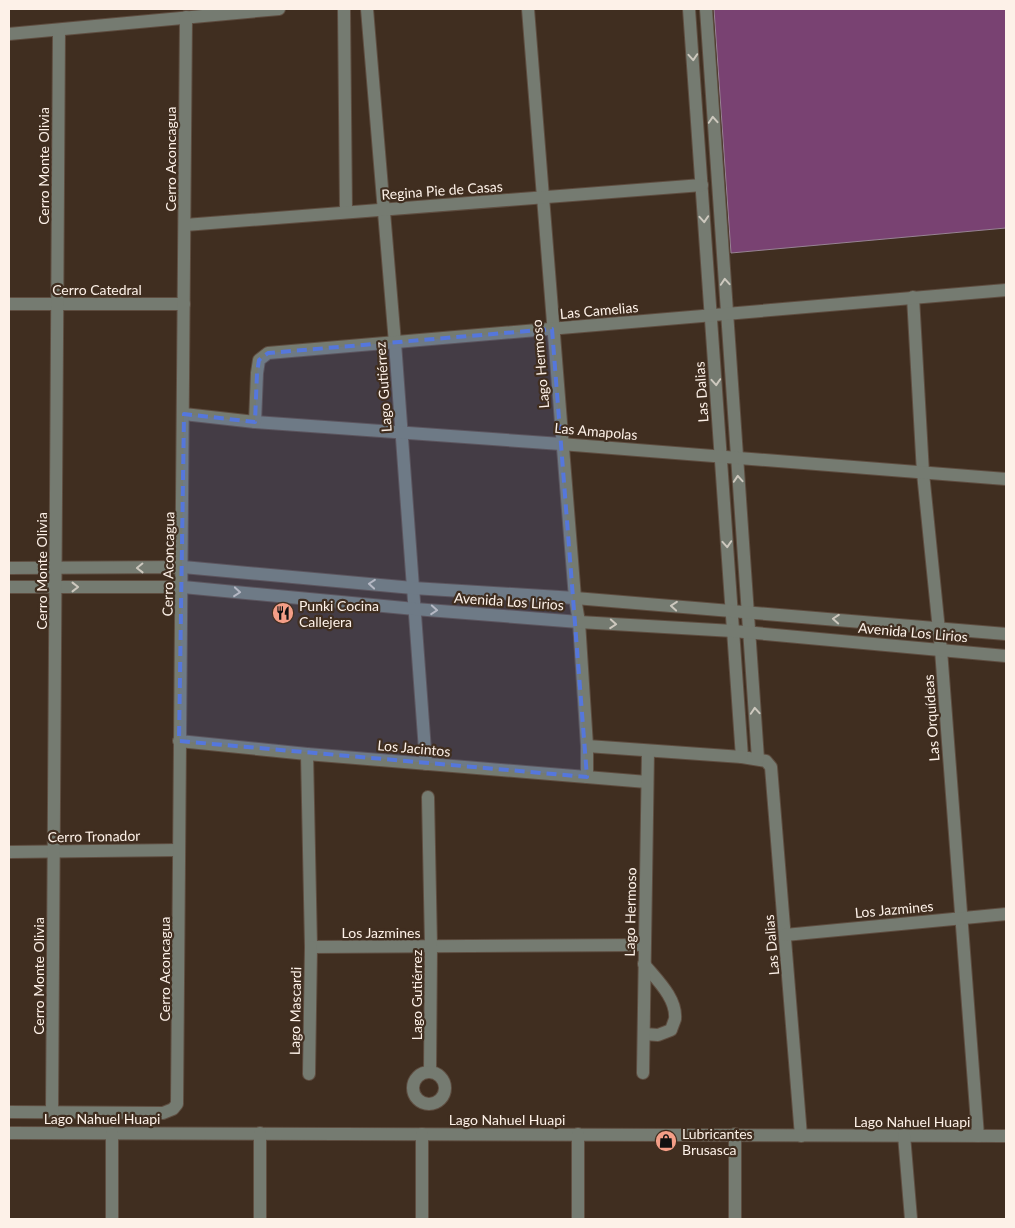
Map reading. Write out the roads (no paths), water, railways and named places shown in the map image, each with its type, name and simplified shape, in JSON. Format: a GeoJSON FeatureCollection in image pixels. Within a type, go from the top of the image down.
{"type":"FeatureCollection","features":[{"type":"Feature","properties":{"kind":"street"},"geometry":{"type":"LineString","coordinates":[[9,34],[279,9]]}},
{"type":"Feature","properties":{"kind":"street"},"geometry":{"type":"LineString","coordinates":[[344,9],[346,212]]}},
{"type":"Feature","properties":{"kind":"street","name":"Lago Gutiérrez"},"geometry":{"type":"LineString","coordinates":[[367,9],[402,432],[426,764]]}},
{"type":"Feature","properties":{"kind":"street","name":"Lago Hermoso"},"geometry":{"type":"LineString","coordinates":[[528,9],[552,329],[575,598],[579,622],[587,746],[587,777]]}},
{"type":"Feature","properties":{"kind":"street","name":"Las Dalias"},"geometry":{"type":"LineString","coordinates":[[689,9],[742,757]]}},
{"type":"Feature","properties":{"kind":"street"},"geometry":{"type":"LineString","coordinates":[[587,746],[758,759],[706,9]]}},
{"type":"Feature","properties":{"kind":"street","name":"Cerro Aconcagua"},"geometry":{"type":"LineString","coordinates":[[173,1110],[177,1104],[178,1097],[179,742],[183,587],[186,17]]}},
{"type":"Feature","properties":{"kind":"street","name":"Cerro Monte Olivia"},"geometry":{"type":"LineString","coordinates":[[52,1112],[59,30]]}},
{"type":"Feature","properties":{"kind":"street","name":"Regina Pie de Casas"},"geometry":{"type":"LineString","coordinates":[[185,225],[702,185]]}},
{"type":"Feature","properties":{"kind":"street","name":"Las Camelias"},"geometry":{"type":"LineString","coordinates":[[255,422],[256,373],[259,360],[268,353],[1006,290]]}},
{"type":"Feature","properties":{"kind":"street","name":"Las Orquídeas"},"geometry":{"type":"LineString","coordinates":[[913,298],[923,472],[941,650],[978,1136]]}},
{"type":"Feature","properties":{"kind":"street","name":"Cerro Catedral"},"geometry":{"type":"LineString","coordinates":[[9,304],[184,304]]}},
{"type":"Feature","properties":{"kind":"street","name":"Las Amapolas"},"geometry":{"type":"LineString","coordinates":[[184,414],[255,422],[1006,479]]}},
{"type":"Feature","properties":{"kind":"street","name":"Avenida Los Lirios"},"geometry":{"type":"LineString","coordinates":[[9,568],[183,567],[413,588],[575,598],[1006,634]]}},
{"type":"Feature","properties":{"kind":"street","name":"Avenida Los Lirios"},"geometry":{"type":"LineString","coordinates":[[9,587],[183,587],[415,609],[579,622],[733,631],[1006,656]]}},
{"type":"Feature","properties":{"kind":"street","name":"Los Jacintos"},"geometry":{"type":"LineString","coordinates":[[179,742],[647,782]]}},
{"type":"Feature","properties":{"kind":"street","name":"Lago Hermoso"},"geometry":{"type":"LineString","coordinates":[[643,1073],[648,751]]}},
{"type":"Feature","properties":{"kind":"street"},"geometry":{"type":"LineString","coordinates":[[308,754],[311,947]]}},
{"type":"Feature","properties":{"kind":"street","name":"Las Dalias"},"geometry":{"type":"LineString","coordinates":[[758,759],[766,762],[771,767],[801,1136]]}},
{"type":"Feature","properties":{"kind":"street","name":"Lago Gutiérrez"},"geometry":{"type":"LineString","coordinates":[[428,797],[431,946],[430,1072]]}},
{"type":"Feature","properties":{"kind":"street","name":"Cerro Tronador"},"geometry":{"type":"LineString","coordinates":[[9,852],[179,850]]}},
{"type":"Feature","properties":{"kind":"street","name":"Los Jazmines"},"geometry":{"type":"LineString","coordinates":[[785,935],[1006,914]]}},
{"type":"Feature","properties":{"kind":"street","name":"Los Jazmines"},"geometry":{"type":"LineString","coordinates":[[311,947],[644,945]]}},
{"type":"Feature","properties":{"kind":"street","name":"Lago Mascardi"},"geometry":{"type":"LineString","coordinates":[[309,1074],[311,947]]}},
{"type":"Feature","properties":{"kind":"street"},"geometry":{"type":"LineString","coordinates":[[644,964],[674,1005],[675,1019],[670,1030],[658,1035],[644,1034]]}},
{"type":"Feature","properties":{"kind":"street","name":"Lago Nahuel Huapi"},"geometry":{"type":"LineString","coordinates":[[9,1112],[163,1113],[173,1110]]}},
{"type":"Feature","properties":{"kind":"street","name":"Lago Nahuel Huapi"},"geometry":{"type":"LineString","coordinates":[[9,1133],[1006,1136]]}},
{"type":"Feature","properties":{"kind":"street"},"geometry":{"type":"LineString","coordinates":[[112,1133],[112,1219]]}},
{"type":"Feature","properties":{"kind":"street"},"geometry":{"type":"LineString","coordinates":[[260,1133],[260,1219]]}},
{"type":"Feature","properties":{"kind":"street"},"geometry":{"type":"LineString","coordinates":[[422,1134],[422,1219]]}},
{"type":"Feature","properties":{"kind":"street"},"geometry":{"type":"LineString","coordinates":[[578,1134],[578,1219]]}},
{"type":"Feature","properties":{"kind":"street"},"geometry":{"type":"LineString","coordinates":[[735,1134],[736,1219]]}},
{"type":"Feature","properties":{"kind":"street"},"geometry":{"type":"LineString","coordinates":[[904,1135],[911,1219]]}},
{"type":"Feature","properties":{"kind":"place","name":"Punki Cocina Callejera"},"geometry":{"type":"Point","coordinates":[283,613]}},
{"type":"Feature","properties":{"kind":"place","name":"Lubricantes Brusasca"},"geometry":{"type":"Point","coordinates":[666,1141]}}]}
